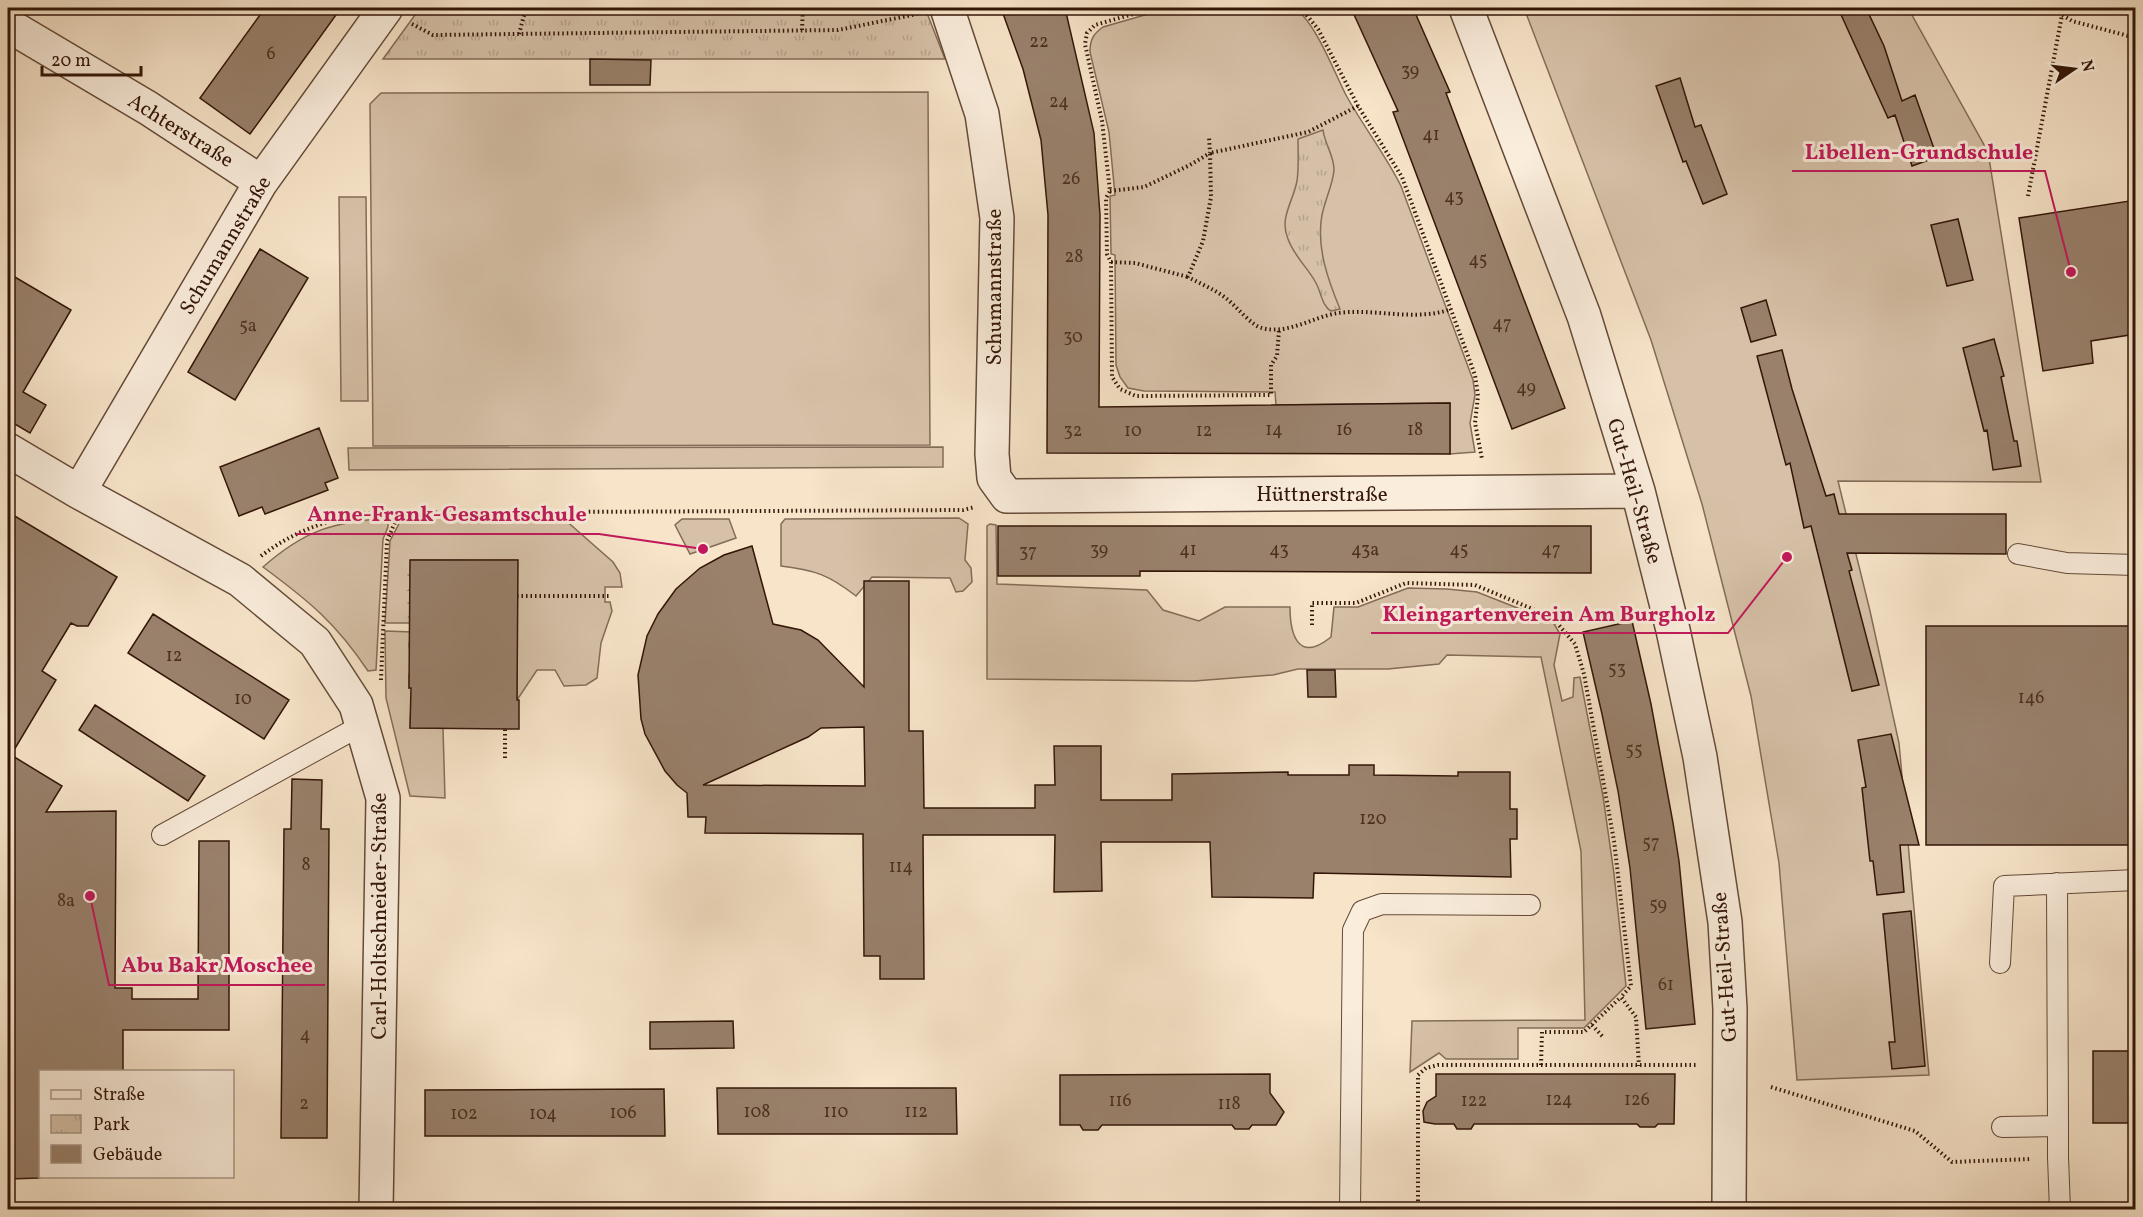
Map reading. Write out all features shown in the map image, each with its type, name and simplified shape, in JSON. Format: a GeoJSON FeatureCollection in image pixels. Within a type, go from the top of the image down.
{"type":"FeatureCollection","features":[{"type":"Feature","properties":{"kind":"street","name":"Schumannstraße"},"geometry":{"type":"LineString","coordinates":[[947,8],[982,114],[997,218],[992,454],[994,478],[1007,496]]}},
{"type":"Feature","properties":{"kind":"street","name":"Gut-Heil-Straße"},"geometry":{"type":"LineString","coordinates":[[1466,8],[1584,316],[1638,491],[1700,757],[1725,922],[1730,1008],[1729,1209]]}},
{"type":"Feature","properties":{"kind":"street","name":"Schumannstraße"},"geometry":{"type":"LineString","coordinates":[[79,492],[261,182],[385,9]]}},
{"type":"Feature","properties":{"kind":"street","name":"Achterstraße"},"geometry":{"type":"LineString","coordinates":[[8,26],[148,108],[261,182]]}},
{"type":"Feature","properties":{"kind":"street","name":"Carl-Holtschneider-Straße"},"geometry":{"type":"LineString","coordinates":[[8,450],[79,492],[240,580],[315,642],[356,705],[383,798],[376,1209]]}},
{"type":"Feature","properties":{"kind":"street","name":"Hüttnerstraße"},"geometry":{"type":"LineString","coordinates":[[1007,496],[1638,491]]}},
{"type":"Feature","properties":{"kind":"lane"},"geometry":{"type":"LineString","coordinates":[[2018,554],[2067,563],[2136,565]]}},
{"type":"Feature","properties":{"kind":"lane"},"geometry":{"type":"LineString","coordinates":[[162,835],[362,725]]}},
{"type":"Feature","properties":{"kind":"lane"},"geometry":{"type":"LineString","coordinates":[[2000,963],[2004,886],[2136,880]]}},
{"type":"Feature","properties":{"kind":"lane"},"geometry":{"type":"LineString","coordinates":[[2057,883],[2058,1157],[2061,1209]]}},
{"type":"Feature","properties":{"kind":"lane"},"geometry":{"type":"LineString","coordinates":[[1350,1209],[1353,930],[1362,911],[1382,904],[1530,905]]}},
{"type":"Feature","properties":{"kind":"lane"},"geometry":{"type":"LineString","coordinates":[[2002,1127],[2058,1126]]}},
{"type":"Feature","properties":{"kind":"path"},"geometry":{"type":"LineString","coordinates":[[519,34],[526,8]]}},
{"type":"Feature","properties":{"kind":"path"},"geometry":{"type":"LineString","coordinates":[[802,30],[803,8]]}},
{"type":"Feature","properties":{"kind":"path"},"geometry":{"type":"LineString","coordinates":[[385,9],[433,35],[838,30],[947,8]]}},
{"type":"Feature","properties":{"kind":"path"},"geometry":{"type":"LineString","coordinates":[[1154,8],[1095,25],[1087,33],[1085,44],[1102,121],[1110,191],[1106,198],[1107,254],[1111,262],[1112,377],[1120,389],[1136,396],[1271,395],[1271,365],[1277,356],[1279,330]]}},
{"type":"Feature","properties":{"kind":"path"},"geometry":{"type":"LineString","coordinates":[[1301,8],[1318,29],[1358,106],[1402,177],[1475,375],[1478,396],[1474,423],[1489,492]]}},
{"type":"Feature","properties":{"kind":"path"},"geometry":{"type":"LineString","coordinates":[[2051,8],[2072,21],[2136,38]]}},
{"type":"Feature","properties":{"kind":"path"},"geometry":{"type":"LineString","coordinates":[[2028,196],[2062,15]]}},
{"type":"Feature","properties":{"kind":"path"},"geometry":{"type":"LineString","coordinates":[[1110,191],[1144,187],[1210,153],[1309,134],[1358,106]]}},
{"type":"Feature","properties":{"kind":"path"},"geometry":{"type":"LineString","coordinates":[[1188,277],[1203,242],[1211,197],[1209,137]]}},
{"type":"Feature","properties":{"kind":"path"},"geometry":{"type":"LineString","coordinates":[[1111,262],[1136,263],[1188,277],[1226,298],[1260,328],[1279,330],[1336,312],[1369,311],[1411,314],[1439,313],[1451,309]]}},
{"type":"Feature","properties":{"kind":"path"},"geometry":{"type":"LineString","coordinates":[[240,580],[262,555],[296,532],[330,520],[361,513],[963,510],[1007,496]]}},
{"type":"Feature","properties":{"kind":"path"},"geometry":{"type":"LineString","coordinates":[[381,682],[387,541],[399,513]]}},
{"type":"Feature","properties":{"kind":"path"},"geometry":{"type":"LineString","coordinates":[[1312,625],[1312,603],[1356,603],[1406,583],[1475,585],[1552,617],[1575,644],[1584,674],[1614,841],[1631,986],[1584,1032],[1542,1032],[1541,1065]]}},
{"type":"Feature","properties":{"kind":"path"},"geometry":{"type":"LineString","coordinates":[[517,596],[610,596]]}},
{"type":"Feature","properties":{"kind":"path"},"geometry":{"type":"LineString","coordinates":[[505,728],[505,758]]}},
{"type":"Feature","properties":{"kind":"path"},"geometry":{"type":"LineString","coordinates":[[1621,997],[1636,1017],[1639,1066]]}},
{"type":"Feature","properties":{"kind":"path"},"geometry":{"type":"LineString","coordinates":[[1592,1025],[1603,1037]]}},
{"type":"Feature","properties":{"kind":"path"},"geometry":{"type":"LineString","coordinates":[[1419,1209],[1418,1075],[1426,1068],[1438,1065],[1694,1065]]}},
{"type":"Feature","properties":{"kind":"path"},"geometry":{"type":"LineString","coordinates":[[1771,1087],[1916,1131],[1952,1162],[2058,1157]]}},
{"type":"Feature","properties":{"kind":"green space"},"geometry":{"type":"Polygon","coordinates":[[[420,8],[925,8],[945,59],[383,59],[420,8]]]}},
{"type":"Feature","properties":{"kind":"green space"},"geometry":{"type":"Polygon","coordinates":[[[1169,8],[1295,8],[1310,25],[1324,48],[1346,95],[1401,186],[1473,380],[1475,395],[1470,423],[1475,452],[1450,454],[1450,403],[1276,405],[1275,392],[1144,391],[1128,388],[1120,377],[1116,365],[1115,255],[1111,254],[1110,196],[1115,195],[1109,132],[1090,52],[1091,44],[1094,35],[1103,27],[1169,8]]]}},
{"type":"Feature","properties":{"kind":"green space"},"geometry":{"type":"Polygon","coordinates":[[[1524,8],[1908,8],[1988,152],[2041,482],[1838,481],[1899,743],[1929,1075],[1797,1080],[1779,863],[1751,696],[1702,504],[1651,340],[1524,8]]]}},
{"type":"Feature","properties":{"kind":"green space"},"geometry":{"type":"Polygon","coordinates":[[[928,92],[930,445],[373,446],[370,104],[381,93],[928,92]]]}},
{"type":"Feature","properties":{"kind":"green space"},"geometry":{"type":"Polygon","coordinates":[[[1323,130],[1334,170],[1321,227],[1324,263],[1340,309],[1331,311],[1324,302],[1313,277],[1291,245],[1285,224],[1297,181],[1298,139],[1323,130]]]}},
{"type":"Feature","properties":{"kind":"green space"},"geometry":{"type":"Polygon","coordinates":[[[339,197],[366,197],[368,401],[341,401],[339,197]]]}},
{"type":"Feature","properties":{"kind":"green space"},"geometry":{"type":"Polygon","coordinates":[[[943,447],[943,467],[349,470],[348,448],[943,447]]]}},
{"type":"Feature","properties":{"kind":"green space"},"geometry":{"type":"Polygon","coordinates":[[[388,518],[388,527],[383,539],[376,670],[368,671],[345,639],[321,614],[263,567],[293,544],[321,530],[351,522],[388,518]]]}},
{"type":"Feature","properties":{"kind":"green space"},"geometry":{"type":"Polygon","coordinates":[[[402,518],[564,519],[613,562],[620,573],[622,587],[605,587],[605,602],[610,602],[612,611],[601,643],[597,678],[586,685],[564,686],[555,670],[537,670],[517,700],[517,560],[411,560],[412,574],[409,575],[412,576],[412,588],[409,590],[412,590],[412,602],[409,603],[412,604],[412,615],[409,617],[412,618],[412,623],[385,623],[390,541],[402,518]]]}},
{"type":"Feature","properties":{"kind":"green space"},"geometry":{"type":"Polygon","coordinates":[[[959,518],[968,524],[965,560],[971,568],[972,582],[963,591],[956,592],[950,578],[872,577],[856,596],[838,583],[821,575],[803,569],[781,566],[781,524],[785,519],[959,518]]]}},
{"type":"Feature","properties":{"kind":"green space"},"geometry":{"type":"Polygon","coordinates":[[[682,519],[729,519],[736,538],[690,554],[675,525],[682,519]]]}},
{"type":"Feature","properties":{"kind":"green space"},"geometry":{"type":"Polygon","coordinates":[[[996,525],[997,584],[1147,590],[1163,610],[1199,621],[1225,607],[1290,607],[1292,628],[1298,643],[1304,647],[1320,644],[1331,637],[1334,607],[1358,607],[1408,588],[1477,592],[1553,622],[1560,634],[1554,665],[1562,701],[1573,697],[1574,678],[1580,677],[1603,796],[1626,986],[1584,1028],[1518,1028],[1518,1059],[1446,1059],[1439,1053],[1410,1072],[1412,1021],[1585,1020],[1581,851],[1541,657],[1447,655],[1439,664],[1388,669],[1298,669],[1273,675],[1194,681],[987,679],[987,526],[996,525]]]}},
{"type":"Feature","properties":{"kind":"green space"},"geometry":{"type":"Polygon","coordinates":[[[385,631],[412,632],[409,644],[412,672],[409,674],[409,688],[412,688],[410,728],[443,728],[445,798],[410,796],[386,698],[385,631]]]}},
{"type":"Feature","properties":{"kind":"building"},"geometry":{"type":"Polygon","coordinates":[[[265,8],[341,8],[250,134],[200,98],[265,8]]]}},
{"type":"Feature","properties":{"kind":"building"},"geometry":{"type":"Polygon","coordinates":[[[1001,8],[1065,8],[1094,133],[1100,215],[1099,407],[1450,403],[1450,454],[1047,453],[1048,215],[1041,140],[1023,69],[1001,8]]]}},
{"type":"Feature","properties":{"kind":"building"},"geometry":{"type":"Polygon","coordinates":[[[1351,8],[1413,8],[1450,92],[1446,93],[1565,408],[1512,429],[1393,112],[1398,111],[1351,8]]]}},
{"type":"Feature","properties":{"kind":"building"},"geometry":{"type":"Polygon","coordinates":[[[1838,8],[1866,8],[1884,46],[1902,101],[1915,95],[1937,157],[1912,166],[1895,115],[1888,118],[1838,8]]]}},
{"type":"Feature","properties":{"kind":"building"},"geometry":{"type":"Polygon","coordinates":[[[590,59],[651,60],[650,85],[590,85],[590,59]]]}},
{"type":"Feature","properties":{"kind":"building"},"geometry":{"type":"Polygon","coordinates":[[[1680,78],[1695,127],[1701,125],[1727,194],[1703,204],[1686,161],[1683,162],[1656,86],[1680,78]]]}},
{"type":"Feature","properties":{"kind":"building"},"geometry":{"type":"Polygon","coordinates":[[[2136,200],[2136,334],[2091,341],[2093,363],[2043,371],[2019,218],[2136,200]]]}},
{"type":"Feature","properties":{"kind":"building"},"geometry":{"type":"Polygon","coordinates":[[[1958,219],[1973,280],[1947,286],[1931,225],[1958,219]]]}},
{"type":"Feature","properties":{"kind":"building"},"geometry":{"type":"Polygon","coordinates":[[[260,249],[308,278],[235,400],[188,372],[260,249]]]}},
{"type":"Feature","properties":{"kind":"building"},"geometry":{"type":"Polygon","coordinates":[[[8,273],[71,310],[23,392],[46,405],[30,433],[8,420],[8,273]]]}},
{"type":"Feature","properties":{"kind":"building"},"geometry":{"type":"Polygon","coordinates":[[[1766,300],[1776,335],[1751,342],[1741,308],[1766,300]]]}},
{"type":"Feature","properties":{"kind":"building"},"geometry":{"type":"Polygon","coordinates":[[[1994,339],[2004,376],[2001,377],[2021,466],[1993,470],[1987,430],[1984,431],[1963,348],[1994,339]]]}},
{"type":"Feature","properties":{"kind":"building"},"geometry":{"type":"Polygon","coordinates":[[[1782,350],[1826,496],[1834,494],[1839,514],[2006,514],[2006,554],[1847,553],[1852,570],[1849,571],[1879,685],[1852,691],[1811,526],[1804,528],[1790,463],[1786,465],[1757,356],[1782,350]]]}},
{"type":"Feature","properties":{"kind":"building"},"geometry":{"type":"Polygon","coordinates":[[[319,428],[338,478],[325,483],[328,490],[265,514],[262,507],[239,516],[220,467],[319,428]]]}},
{"type":"Feature","properties":{"kind":"building"},"geometry":{"type":"Polygon","coordinates":[[[8,512],[117,577],[88,626],[77,626],[71,623],[42,671],[56,680],[11,755],[62,786],[46,812],[116,811],[115,988],[132,988],[132,999],[198,999],[199,841],[229,841],[229,1030],[123,1030],[123,1070],[39,1070],[40,1178],[8,1179],[8,512]]]}},
{"type":"Feature","properties":{"kind":"building"},"geometry":{"type":"Polygon","coordinates":[[[998,526],[1591,526],[1591,573],[1140,571],[1140,576],[998,576],[998,526]]]}},
{"type":"Feature","properties":{"kind":"building"},"geometry":{"type":"Polygon","coordinates":[[[752,546],[773,624],[801,630],[818,640],[864,687],[864,581],[909,581],[909,731],[923,731],[924,808],[1035,808],[1035,785],[1055,785],[1054,746],[1101,746],[1101,800],[1172,800],[1172,774],[1288,772],[1288,775],[1349,775],[1349,765],[1374,765],[1374,775],[1458,776],[1458,772],[1510,772],[1510,809],[1517,809],[1517,839],[1510,839],[1511,877],[1314,873],[1313,898],[1212,897],[1210,842],[1101,842],[1102,891],[1054,892],[1055,835],[923,835],[924,979],[880,979],[880,956],[864,956],[863,834],[705,833],[706,817],[688,817],[687,793],[665,771],[645,734],[641,719],[638,675],[647,636],[658,614],[676,589],[700,568],[724,555],[752,546]],[[864,727],[821,728],[808,737],[703,785],[865,786],[864,727]]]}},
{"type":"Feature","properties":{"kind":"building"},"geometry":{"type":"Polygon","coordinates":[[[410,560],[518,560],[517,700],[519,700],[519,729],[410,728],[410,560]]]}},
{"type":"Feature","properties":{"kind":"building"},"geometry":{"type":"Polygon","coordinates":[[[153,614],[289,700],[264,739],[128,653],[153,614]]]}},
{"type":"Feature","properties":{"kind":"building"},"geometry":{"type":"Polygon","coordinates":[[[1632,621],[1651,704],[1679,861],[1695,1024],[1646,1029],[1630,868],[1618,791],[1583,632],[1632,621]]]}},
{"type":"Feature","properties":{"kind":"building"},"geometry":{"type":"Polygon","coordinates":[[[1926,626],[2136,626],[2136,845],[1926,845],[1926,626]]]}},
{"type":"Feature","properties":{"kind":"building"},"geometry":{"type":"Polygon","coordinates":[[[1307,670],[1335,670],[1336,697],[1308,697],[1307,670]]]}},
{"type":"Feature","properties":{"kind":"building"},"geometry":{"type":"Polygon","coordinates":[[[95,705],[205,776],[188,801],[79,730],[95,705]]]}},
{"type":"Feature","properties":{"kind":"building"},"geometry":{"type":"Polygon","coordinates":[[[1891,734],[1919,845],[1900,845],[1904,892],[1877,895],[1873,861],[1870,861],[1862,788],[1866,787],[1858,740],[1891,734]]]}},
{"type":"Feature","properties":{"kind":"building"},"geometry":{"type":"Polygon","coordinates":[[[292,779],[322,780],[321,829],[329,829],[327,1138],[281,1138],[284,829],[291,829],[292,779]]]}},
{"type":"Feature","properties":{"kind":"building"},"geometry":{"type":"Polygon","coordinates":[[[1911,911],[1925,1066],[1892,1069],[1889,1042],[1895,1042],[1883,914],[1911,911]]]}},
{"type":"Feature","properties":{"kind":"building"},"geometry":{"type":"Polygon","coordinates":[[[733,1021],[734,1048],[650,1049],[650,1022],[733,1021]]]}},
{"type":"Feature","properties":{"kind":"building"},"geometry":{"type":"Polygon","coordinates":[[[2093,1051],[2136,1051],[2136,1123],[2093,1123],[2093,1051]]]}},
{"type":"Feature","properties":{"kind":"building"},"geometry":{"type":"Polygon","coordinates":[[[1270,1074],[1270,1093],[1284,1112],[1276,1125],[1252,1125],[1249,1129],[1235,1129],[1232,1125],[1102,1125],[1098,1130],[1083,1130],[1080,1125],[1060,1125],[1060,1075],[1270,1074]]]}},
{"type":"Feature","properties":{"kind":"building"},"geometry":{"type":"Polygon","coordinates":[[[1436,1074],[1675,1074],[1674,1124],[1640,1127],[1637,1124],[1474,1124],[1471,1129],[1457,1129],[1454,1124],[1424,1122],[1423,1111],[1427,1102],[1436,1096],[1436,1074]]]}},
{"type":"Feature","properties":{"kind":"building"},"geometry":{"type":"Polygon","coordinates":[[[717,1088],[956,1088],[957,1134],[718,1134],[717,1088]]]}},
{"type":"Feature","properties":{"kind":"building"},"geometry":{"type":"Polygon","coordinates":[[[664,1089],[665,1136],[425,1136],[425,1090],[664,1089]]]}},
{"type":"Feature","properties":{"kind":"place","name":"Libellen-Grundschule"},"geometry":{"type":"Point","coordinates":[2071,272]}},
{"type":"Feature","properties":{"kind":"place","name":"Anne-Frank-Gesamtschule"},"geometry":{"type":"Point","coordinates":[703,549]}},
{"type":"Feature","properties":{"kind":"place","name":"Kleingartenverein Am Burgholz"},"geometry":{"type":"Point","coordinates":[1787,557]}},
{"type":"Feature","properties":{"kind":"place","name":"Abu Bakr Moschee"},"geometry":{"type":"Point","coordinates":[90,896]}}]}
